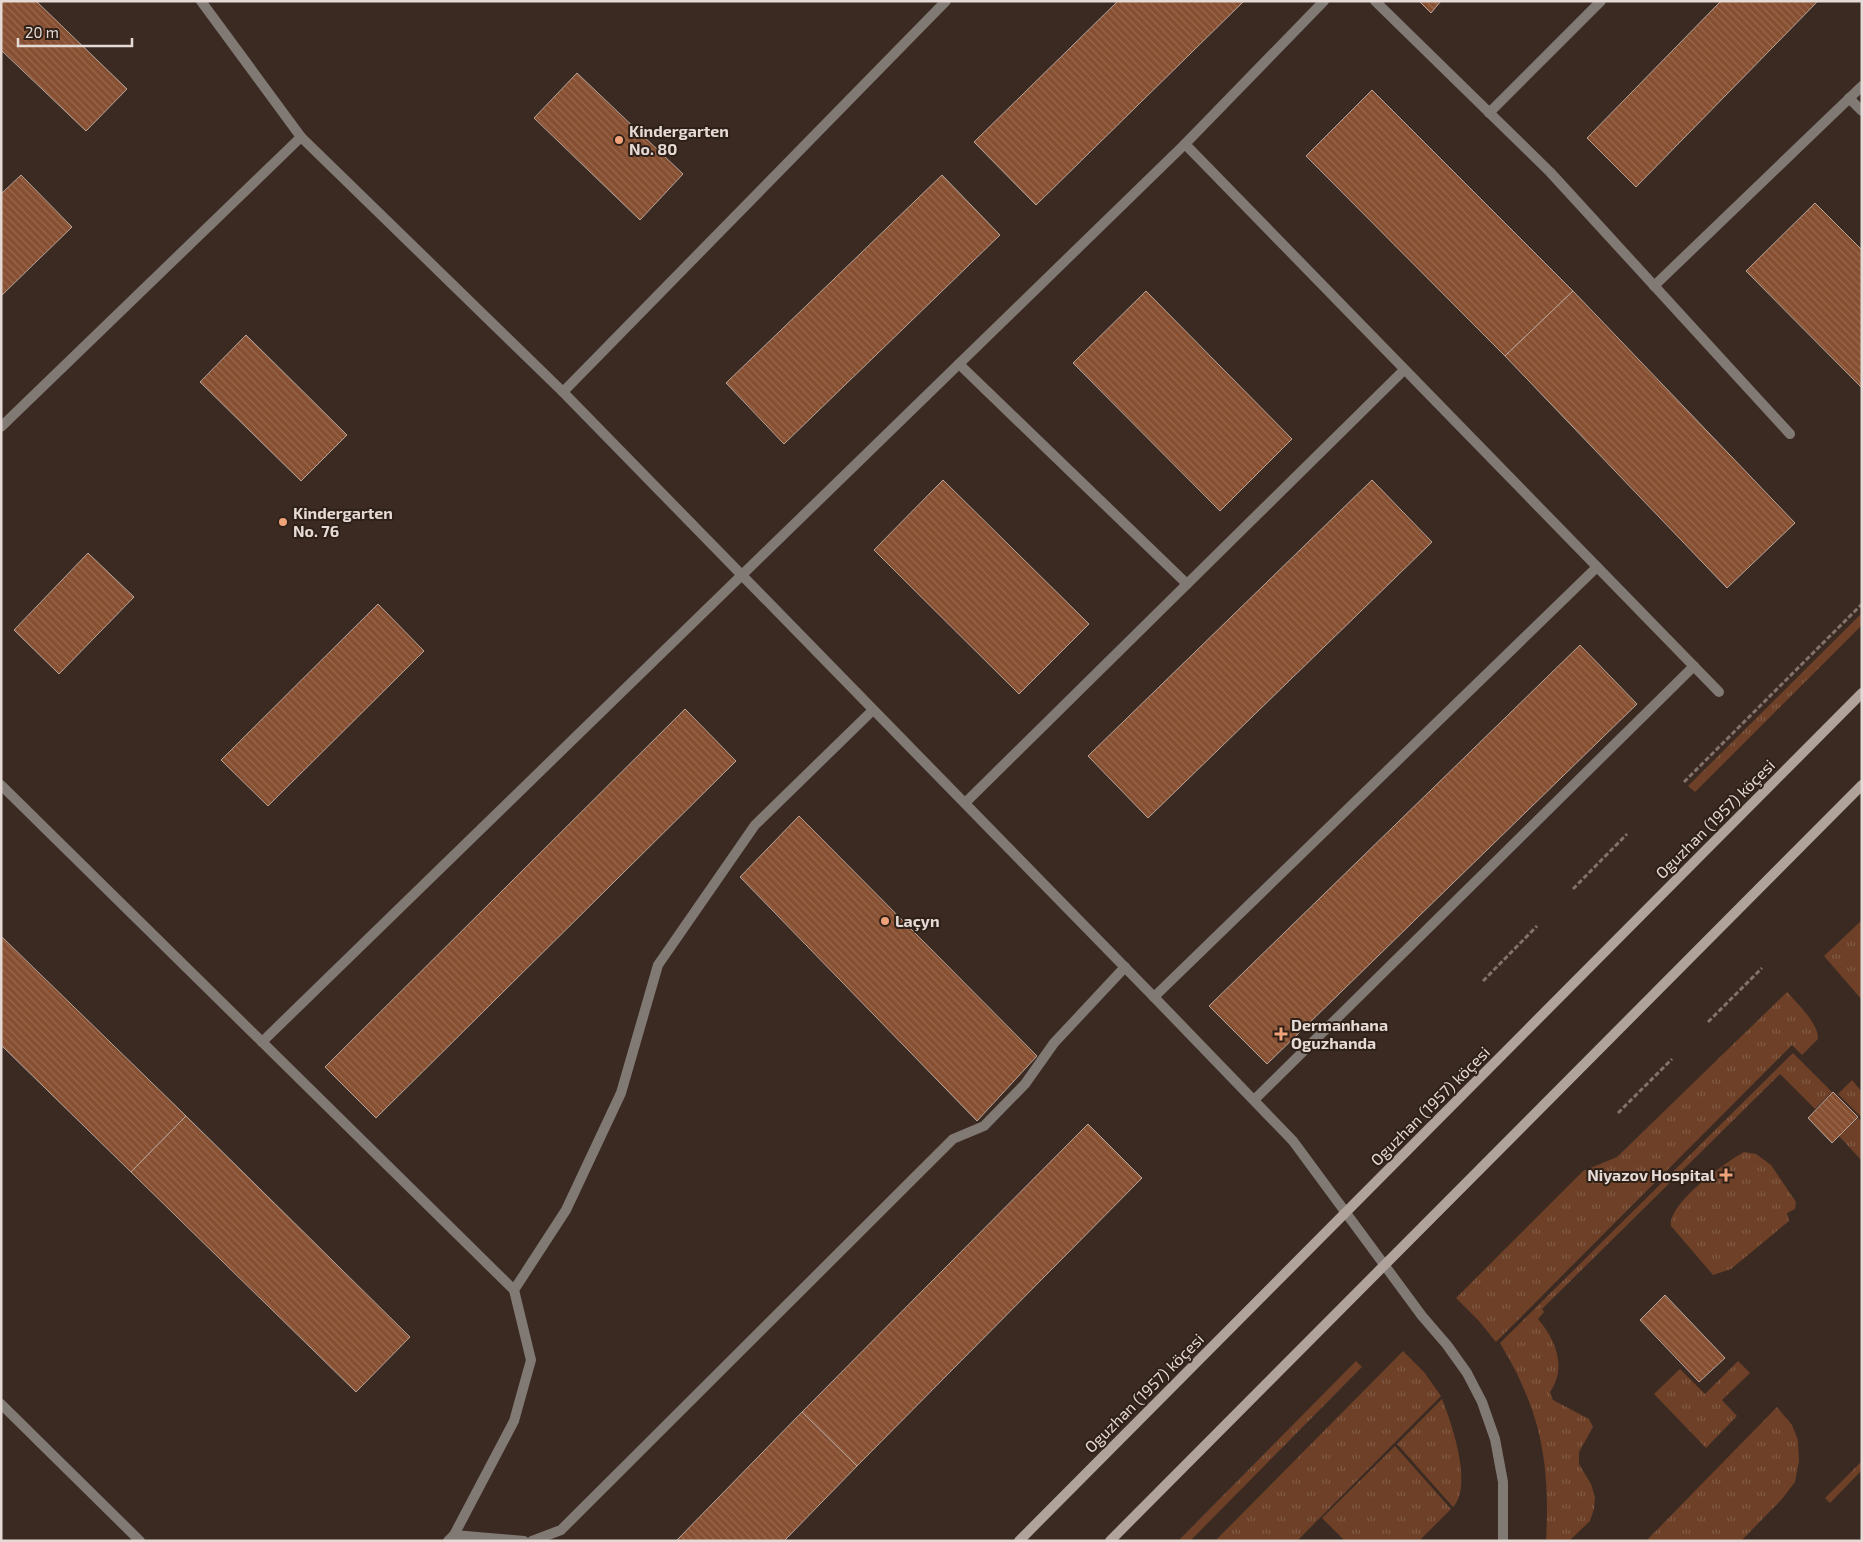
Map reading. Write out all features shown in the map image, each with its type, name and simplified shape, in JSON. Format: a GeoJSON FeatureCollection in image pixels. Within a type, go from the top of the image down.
{"type":"FeatureCollection","features":[{"type":"Feature","properties":{"kind":"main road","name":"Oguzhan (1957) köçesi"},"geometry":{"type":"LineString","coordinates":[[1018,1541],[1862,692]]}},
{"type":"Feature","properties":{"kind":"main road"},"geometry":{"type":"LineString","coordinates":[[1110,1541],[1862,785]]}},
{"type":"Feature","properties":{"kind":"street"},"geometry":{"type":"LineString","coordinates":[[201,1],[301,137],[563,392],[1154,996],[1293,1141],[1384,1265],[1467,1373],[1482,1402],[1495,1438],[1503,1482],[1503,1541]]}},
{"type":"Feature","properties":{"kind":"street"},"geometry":{"type":"LineString","coordinates":[[563,392],[946,1]]}},
{"type":"Feature","properties":{"kind":"street"},"geometry":{"type":"LineString","coordinates":[[262,1042],[1184,144],[1324,1]]}},
{"type":"Feature","properties":{"kind":"street"},"geometry":{"type":"LineString","coordinates":[[1375,1],[1550,172],[1790,434]]}},
{"type":"Feature","properties":{"kind":"street"},"geometry":{"type":"LineString","coordinates":[[1489,113],[1601,1]]}},
{"type":"Feature","properties":{"kind":"street"},"geometry":{"type":"LineString","coordinates":[[1654,286],[1862,86]]}},
{"type":"Feature","properties":{"kind":"street"},"geometry":{"type":"LineString","coordinates":[[1849,98],[1862,111]]}},
{"type":"Feature","properties":{"kind":"street"},"geometry":{"type":"LineString","coordinates":[[1,427],[301,137]]}},
{"type":"Feature","properties":{"kind":"street"},"geometry":{"type":"LineString","coordinates":[[1184,144],[1719,692]]}},
{"type":"Feature","properties":{"kind":"street"},"geometry":{"type":"LineString","coordinates":[[959,364],[1187,584]]}},
{"type":"Feature","properties":{"kind":"street"},"geometry":{"type":"LineString","coordinates":[[965,803],[1404,370]]}},
{"type":"Feature","properties":{"kind":"street"},"geometry":{"type":"LineString","coordinates":[[1154,996],[1597,567]]}},
{"type":"Feature","properties":{"kind":"street"},"geometry":{"type":"LineString","coordinates":[[1255,1100],[1694,666]]}},
{"type":"Feature","properties":{"kind":"street"},"geometry":{"type":"LineString","coordinates":[[514,1290],[566,1210],[621,1093],[658,965],[755,825],[873,710]]}},
{"type":"Feature","properties":{"kind":"street"},"geometry":{"type":"LineString","coordinates":[[1,786],[514,1290],[530,1360],[514,1421],[451,1538],[524,1541]]}},
{"type":"Feature","properties":{"kind":"street"},"geometry":{"type":"LineString","coordinates":[[532,1541],[561,1530],[952,1138],[984,1126],[1025,1084],[1054,1043],[1125,967]]}},
{"type":"Feature","properties":{"kind":"street"},"geometry":{"type":"LineString","coordinates":[[1,1404],[140,1541]]}},
{"type":"Feature","properties":{"kind":"path"},"geometry":{"type":"LineString","coordinates":[[1684,782],[1862,604]]}},
{"type":"Feature","properties":{"kind":"path"},"geometry":{"type":"LineString","coordinates":[[1574,889],[1627,834]]}},
{"type":"Feature","properties":{"kind":"path"},"geometry":{"type":"LineString","coordinates":[[1483,980],[1537,926]]}},
{"type":"Feature","properties":{"kind":"path"},"geometry":{"type":"LineString","coordinates":[[1708,1022],[1762,968]]}},
{"type":"Feature","properties":{"kind":"path"},"geometry":{"type":"LineString","coordinates":[[1618,1113],[1672,1059]]}},
{"type":"Feature","properties":{"kind":"green space"},"geometry":{"type":"Polygon","coordinates":[[[1862,613],[1862,625],[1695,792],[1688,786],[1862,613]]]}},
{"type":"Feature","properties":{"kind":"green space"},"geometry":{"type":"Polygon","coordinates":[[[1862,920],[1862,1000],[1824,956],[1862,920]]]}},
{"type":"Feature","properties":{"kind":"green space"},"geometry":{"type":"Polygon","coordinates":[[[1787,992],[1811,1020],[1818,1039],[1802,1055],[1792,1045],[1496,1342],[1479,1321],[1456,1298],[1583,1171],[1617,1157],[1787,992]]]}},
{"type":"Feature","properties":{"kind":"green space"},"geometry":{"type":"Polygon","coordinates":[[[1793,1053],[1832,1092],[1815,1109],[1780,1074],[1542,1309],[1544,1312],[1538,1319],[1550,1336],[1557,1354],[1558,1373],[1550,1392],[1553,1400],[1589,1419],[1593,1427],[1579,1452],[1579,1464],[1591,1484],[1595,1497],[1590,1521],[1569,1541],[1546,1541],[1546,1482],[1537,1425],[1523,1387],[1500,1343],[1793,1053]]]}},
{"type":"Feature","properties":{"kind":"green space"},"geometry":{"type":"Polygon","coordinates":[[[1852,1080],[1862,1092],[1862,1118],[1838,1094],[1852,1080]]]}},
{"type":"Feature","properties":{"kind":"green space"},"geometry":{"type":"Polygon","coordinates":[[[1858,1118],[1862,1121],[1862,1161],[1839,1136],[1858,1118]]]}},
{"type":"Feature","properties":{"kind":"green space"},"geometry":{"type":"Polygon","coordinates":[[[1744,1152],[1756,1154],[1771,1165],[1796,1202],[1795,1209],[1787,1213],[1789,1221],[1731,1269],[1713,1275],[1671,1226],[1673,1217],[1688,1195],[1700,1184],[1744,1152]]]}},
{"type":"Feature","properties":{"kind":"green space"},"geometry":{"type":"Polygon","coordinates":[[[1403,1351],[1424,1372],[1441,1396],[1297,1541],[1215,1541],[1403,1351]]]}},
{"type":"Feature","properties":{"kind":"green space"},"geometry":{"type":"Polygon","coordinates":[[[1356,1361],[1362,1367],[1190,1541],[1178,1541],[1356,1361]]]}},
{"type":"Feature","properties":{"kind":"green space"},"geometry":{"type":"Polygon","coordinates":[[[1738,1361],[1750,1373],[1722,1400],[1737,1416],[1706,1448],[1654,1394],[1680,1369],[1705,1394],[1738,1361]]]}},
{"type":"Feature","properties":{"kind":"green space"},"geometry":{"type":"Polygon","coordinates":[[[1442,1399],[1451,1423],[1461,1470],[1459,1497],[1453,1507],[1397,1444],[1442,1399]]]}},
{"type":"Feature","properties":{"kind":"green space"},"geometry":{"type":"Polygon","coordinates":[[[1777,1407],[1792,1425],[1798,1440],[1799,1461],[1795,1482],[1782,1499],[1741,1541],[1646,1541],[1777,1407]]]}},
{"type":"Feature","properties":{"kind":"green space"},"geometry":{"type":"Polygon","coordinates":[[[1395,1446],[1451,1509],[1419,1541],[1345,1541],[1322,1518],[1395,1446]]]}},
{"type":"Feature","properties":{"kind":"green space"},"geometry":{"type":"Polygon","coordinates":[[[1862,1461],[1862,1470],[1830,1503],[1825,1498],[1862,1461]]]}},
{"type":"Feature","properties":{"kind":"building"},"geometry":{"type":"Polygon","coordinates":[[[1,1],[36,1],[127,89],[86,131],[1,50],[1,1]]]}},
{"type":"Feature","properties":{"kind":"building"},"geometry":{"type":"Polygon","coordinates":[[[1118,1],[1244,1],[1036,205],[974,142],[1118,1]]]}},
{"type":"Feature","properties":{"kind":"building"},"geometry":{"type":"Polygon","coordinates":[[[1419,1],[1441,1],[1431,13],[1419,1]]]}},
{"type":"Feature","properties":{"kind":"building"},"geometry":{"type":"Polygon","coordinates":[[[1721,1],[1818,1],[1636,187],[1587,138],[1721,1]]]}},
{"type":"Feature","properties":{"kind":"building"},"geometry":{"type":"Polygon","coordinates":[[[577,73],[683,174],[640,220],[534,118],[577,73]]]}},
{"type":"Feature","properties":{"kind":"building"},"geometry":{"type":"Polygon","coordinates":[[[1372,90],[1573,291],[1505,356],[1306,156],[1372,90]]]}},
{"type":"Feature","properties":{"kind":"building"},"geometry":{"type":"Polygon","coordinates":[[[21,175],[72,227],[1,296],[1,194],[21,175]]]}},
{"type":"Feature","properties":{"kind":"building"},"geometry":{"type":"Polygon","coordinates":[[[942,175],[1000,235],[784,444],[726,383],[942,175]]]}},
{"type":"Feature","properties":{"kind":"building"},"geometry":{"type":"Polygon","coordinates":[[[1815,203],[1862,250],[1862,388],[1746,271],[1815,203]]]}},
{"type":"Feature","properties":{"kind":"building"},"geometry":{"type":"Polygon","coordinates":[[[1146,291],[1292,439],[1220,511],[1073,363],[1146,291]]]}},
{"type":"Feature","properties":{"kind":"building"},"geometry":{"type":"Polygon","coordinates":[[[1573,291],[1795,523],[1727,588],[1505,356],[1573,291]]]}},
{"type":"Feature","properties":{"kind":"building"},"geometry":{"type":"Polygon","coordinates":[[[246,335],[347,435],[301,481],[200,382],[246,335]]]}},
{"type":"Feature","properties":{"kind":"building"},"geometry":{"type":"Polygon","coordinates":[[[943,480],[1089,624],[1019,694],[874,550],[943,480]]]}},
{"type":"Feature","properties":{"kind":"building"},"geometry":{"type":"Polygon","coordinates":[[[1372,480],[1432,542],[1148,818],[1088,756],[1372,480]]]}},
{"type":"Feature","properties":{"kind":"building"},"geometry":{"type":"Polygon","coordinates":[[[88,553],[134,597],[59,674],[14,630],[88,553]]]}},
{"type":"Feature","properties":{"kind":"building"},"geometry":{"type":"Polygon","coordinates":[[[378,604],[424,651],[268,806],[221,760],[378,604]]]}},
{"type":"Feature","properties":{"kind":"building"},"geometry":{"type":"Polygon","coordinates":[[[1580,645],[1637,704],[1267,1064],[1209,1006],[1580,645]]]}},
{"type":"Feature","properties":{"kind":"building"},"geometry":{"type":"Polygon","coordinates":[[[685,709],[736,761],[376,1118],[325,1067],[685,709]]]}},
{"type":"Feature","properties":{"kind":"building"},"geometry":{"type":"Polygon","coordinates":[[[799,816],[1037,1056],[977,1121],[740,877],[799,816]]]}},
{"type":"Feature","properties":{"kind":"building"},"geometry":{"type":"Polygon","coordinates":[[[1,936],[186,1116],[131,1172],[1,1045],[1,936]]]}},
{"type":"Feature","properties":{"kind":"building"},"geometry":{"type":"Polygon","coordinates":[[[1833,1092],[1858,1117],[1832,1143],[1808,1118],[1833,1092]]]}},
{"type":"Feature","properties":{"kind":"building"},"geometry":{"type":"Polygon","coordinates":[[[186,1116],[410,1337],[356,1392],[131,1172],[186,1116]]]}},
{"type":"Feature","properties":{"kind":"building"},"geometry":{"type":"Polygon","coordinates":[[[1088,1124],[1142,1178],[857,1466],[802,1412],[1088,1124]]]}},
{"type":"Feature","properties":{"kind":"building"},"geometry":{"type":"Polygon","coordinates":[[[1665,1295],[1725,1358],[1699,1382],[1640,1320],[1665,1295]]]}},
{"type":"Feature","properties":{"kind":"building"},"geometry":{"type":"Polygon","coordinates":[[[802,1412],[857,1466],[784,1541],[676,1541],[802,1412]]]}},
{"type":"Feature","properties":{"kind":"place","name":"Kindergarten No. 80"},"geometry":{"type":"Point","coordinates":[619,140]}},
{"type":"Feature","properties":{"kind":"place","name":"Kindergarten No. 76"},"geometry":{"type":"Point","coordinates":[283,522]}},
{"type":"Feature","properties":{"kind":"place","name":"Laçyn"},"geometry":{"type":"Point","coordinates":[885,921]}},
{"type":"Feature","properties":{"kind":"place","name":"Dermanhana Oguzhanda"},"geometry":{"type":"Point","coordinates":[1281,1034]}},
{"type":"Feature","properties":{"kind":"place","name":"Niyazov Hospital"},"geometry":{"type":"Point","coordinates":[1726,1175]}}]}
